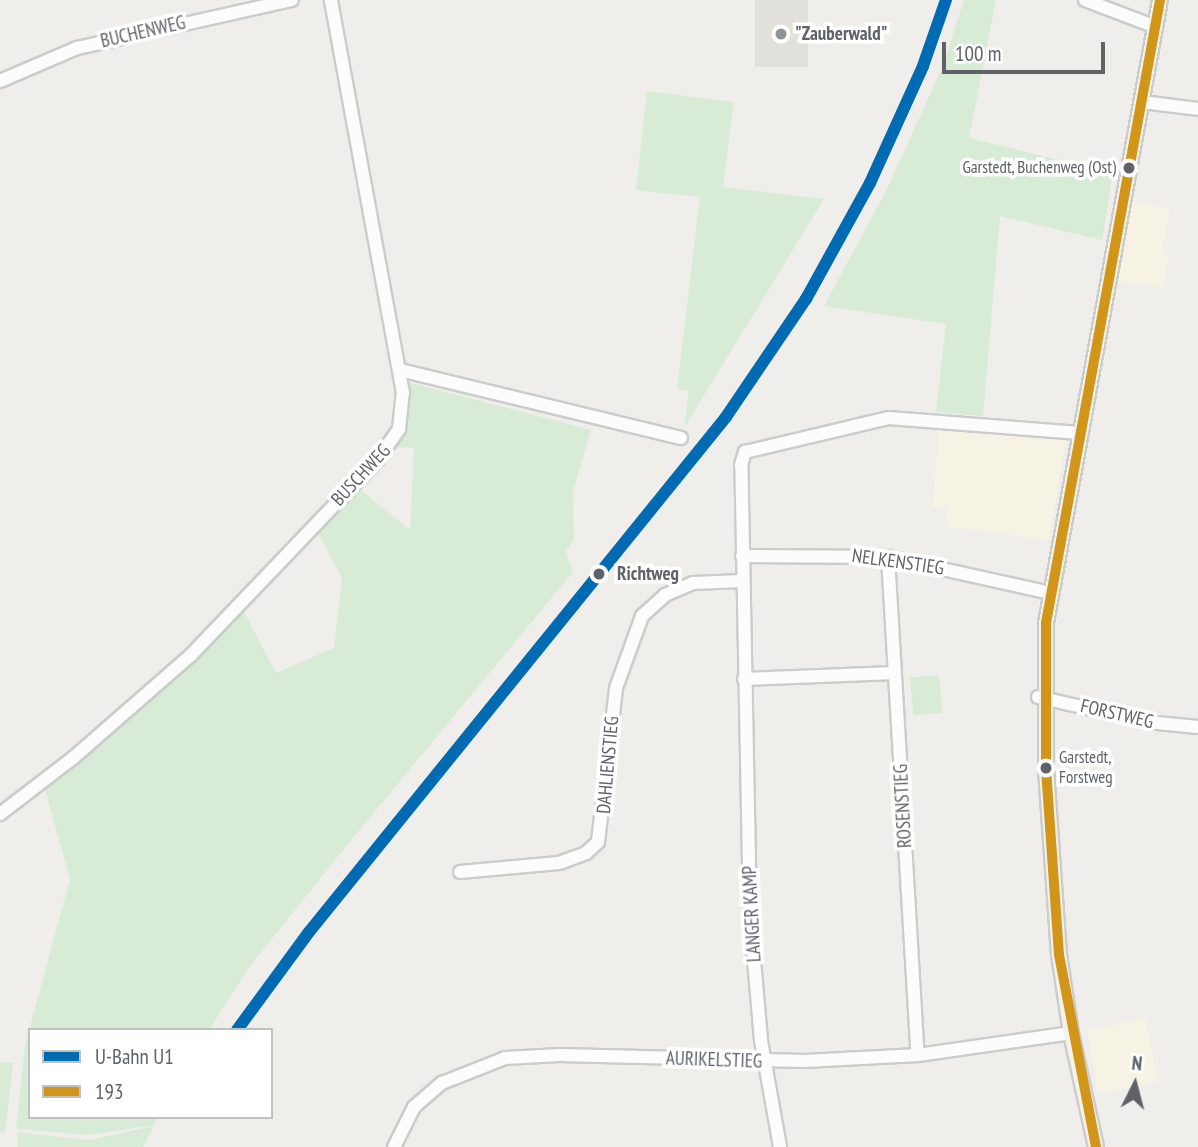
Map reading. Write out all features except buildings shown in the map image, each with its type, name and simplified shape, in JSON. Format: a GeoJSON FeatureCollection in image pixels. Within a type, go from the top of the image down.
{"type":"FeatureCollection","features":[{"type":"Feature","properties":{"kind":"main road"},"geometry":{"type":"LineString","coordinates":[[1096,1147],[1070,1033],[1047,797],[1042,697],[1050,593],[1160,0]]}},
{"type":"Feature","properties":{"kind":"street","name":"BUCHENWEG"},"geometry":{"type":"LineString","coordinates":[[0,81],[77,48],[292,0]]}},
{"type":"Feature","properties":{"kind":"street","name":"BUSCHWEG"},"geometry":{"type":"LineString","coordinates":[[0,814],[73,758],[191,655],[378,458],[399,429],[404,412],[400,370],[331,0]]}},
{"type":"Feature","properties":{"kind":"street"},"geometry":{"type":"LineString","coordinates":[[1085,0],[1156,27]]}},
{"type":"Feature","properties":{"kind":"street"},"geometry":{"type":"LineString","coordinates":[[1142,102],[1198,109]]}},
{"type":"Feature","properties":{"kind":"street"},"geometry":{"type":"LineString","coordinates":[[400,370],[681,438]]}},
{"type":"Feature","properties":{"kind":"street","name":"LANGER KAMP"},"geometry":{"type":"LineString","coordinates":[[780,1147],[764,1062],[750,915],[740,465],[745,452],[889,418],[1079,433]]}},
{"type":"Feature","properties":{"kind":"street","name":"NELKENSTIEG"},"geometry":{"type":"LineString","coordinates":[[742,556],[888,557],[1050,593]]}},
{"type":"Feature","properties":{"kind":"street","name":"ROSENSTIEG"},"geometry":{"type":"LineString","coordinates":[[888,557],[918,1055]]}},
{"type":"Feature","properties":{"kind":"street","name":"DAHLIENSTIEG"},"geometry":{"type":"LineString","coordinates":[[460,872],[559,863],[598,842],[616,688],[642,616],[665,595],[693,583],[742,581]]}},
{"type":"Feature","properties":{"kind":"street"},"geometry":{"type":"LineString","coordinates":[[744,679],[895,673]]}},
{"type":"Feature","properties":{"kind":"street","name":"FORSTWEG"},"geometry":{"type":"LineString","coordinates":[[1042,697],[1147,722],[1198,727]]}},
{"type":"Feature","properties":{"kind":"street","name":"AURIKELSTIEG"},"geometry":{"type":"LineString","coordinates":[[394,1147],[414,1107],[442,1083],[505,1058],[560,1055],[764,1062],[918,1055],[1070,1033]]}},
{"type":"Feature","properties":{"kind":"shaded area"},"geometry":{"type":"Polygon","coordinates":[[[755,0],[808,0],[808,67],[755,67],[755,0]]]}},
{"type":"Feature","properties":{"kind":"shaded area"},"geometry":{"type":"Polygon","coordinates":[[[1123,200],[1169,208],[1162,255],[1168,257],[1163,288],[1110,279],[1123,200]]]}},
{"type":"Feature","properties":{"kind":"shaded area"},"geometry":{"type":"Polygon","coordinates":[[[940,423],[1067,435],[1049,540],[946,526],[947,508],[932,507],[940,423]]]}},
{"type":"Feature","properties":{"kind":"shaded area"},"geometry":{"type":"Polygon","coordinates":[[[1146,1019],[1157,1082],[1098,1092],[1087,1029],[1146,1019]]]}},
{"type":"Feature","properties":{"kind":"green space"},"geometry":{"type":"Polygon","coordinates":[[[964,0],[996,0],[969,138],[1113,173],[1102,240],[1000,216],[983,416],[936,412],[946,324],[824,306],[886,191],[942,68],[964,0]]]}},
{"type":"Feature","properties":{"kind":"green space"},"geometry":{"type":"Polygon","coordinates":[[[647,91],[734,102],[723,187],[824,199],[684,428],[689,391],[677,389],[700,197],[636,190],[647,91]]]}},
{"type":"Feature","properties":{"kind":"green space"},"geometry":{"type":"Polygon","coordinates":[[[407,382],[591,430],[573,491],[574,540],[566,551],[573,572],[250,966],[210,1028],[30,1028],[70,879],[45,789],[194,660],[242,608],[276,673],[334,648],[342,578],[317,530],[357,487],[410,530],[414,448],[394,447],[408,412],[407,382]]]}},
{"type":"Feature","properties":{"kind":"green space"},"geometry":{"type":"Polygon","coordinates":[[[939,675],[942,713],[913,715],[910,678],[939,675]]]}},
{"type":"Feature","properties":{"kind":"green space"},"geometry":{"type":"Polygon","coordinates":[[[28,1034],[28,1119],[157,1119],[154,1125],[88,1135],[16,1129],[28,1034]]]}},
{"type":"Feature","properties":{"kind":"green space"},"geometry":{"type":"Polygon","coordinates":[[[0,1062],[13,1063],[5,1133],[0,1132],[0,1062]]]}},
{"type":"Feature","properties":{"kind":"green space"},"geometry":{"type":"Polygon","coordinates":[[[154,1126],[143,1147],[18,1147],[17,1132],[89,1140],[154,1126]]]}},
{"type":"Feature","properties":{"kind":"metro line","name":"U1"},"geometry":{"type":"LineString","coordinates":[[238,1028],[309,932],[726,417],[806,299],[870,183],[923,66],[946,0]]}},
{"type":"Feature","properties":{"kind":"transit line","name":"193"},"geometry":{"type":"LineString","coordinates":[[1096,1147],[1059,955],[1046,770],[1046,623],[1160,0]]}},
{"type":"Feature","properties":{"kind":"place","name":"\"Zauberwald\""},"geometry":{"type":"Point","coordinates":[781,34]}},
{"type":"Feature","properties":{"kind":"place","name":"Garstedt, Buchenweg (Ost)"},"geometry":{"type":"Point","coordinates":[1129,168]}},
{"type":"Feature","properties":{"kind":"place","name":"Richtweg"},"geometry":{"type":"Point","coordinates":[599,574]}},
{"type":"Feature","properties":{"kind":"place","name":"Garstedt, Forstweg"},"geometry":{"type":"Point","coordinates":[1046,768]}}]}
